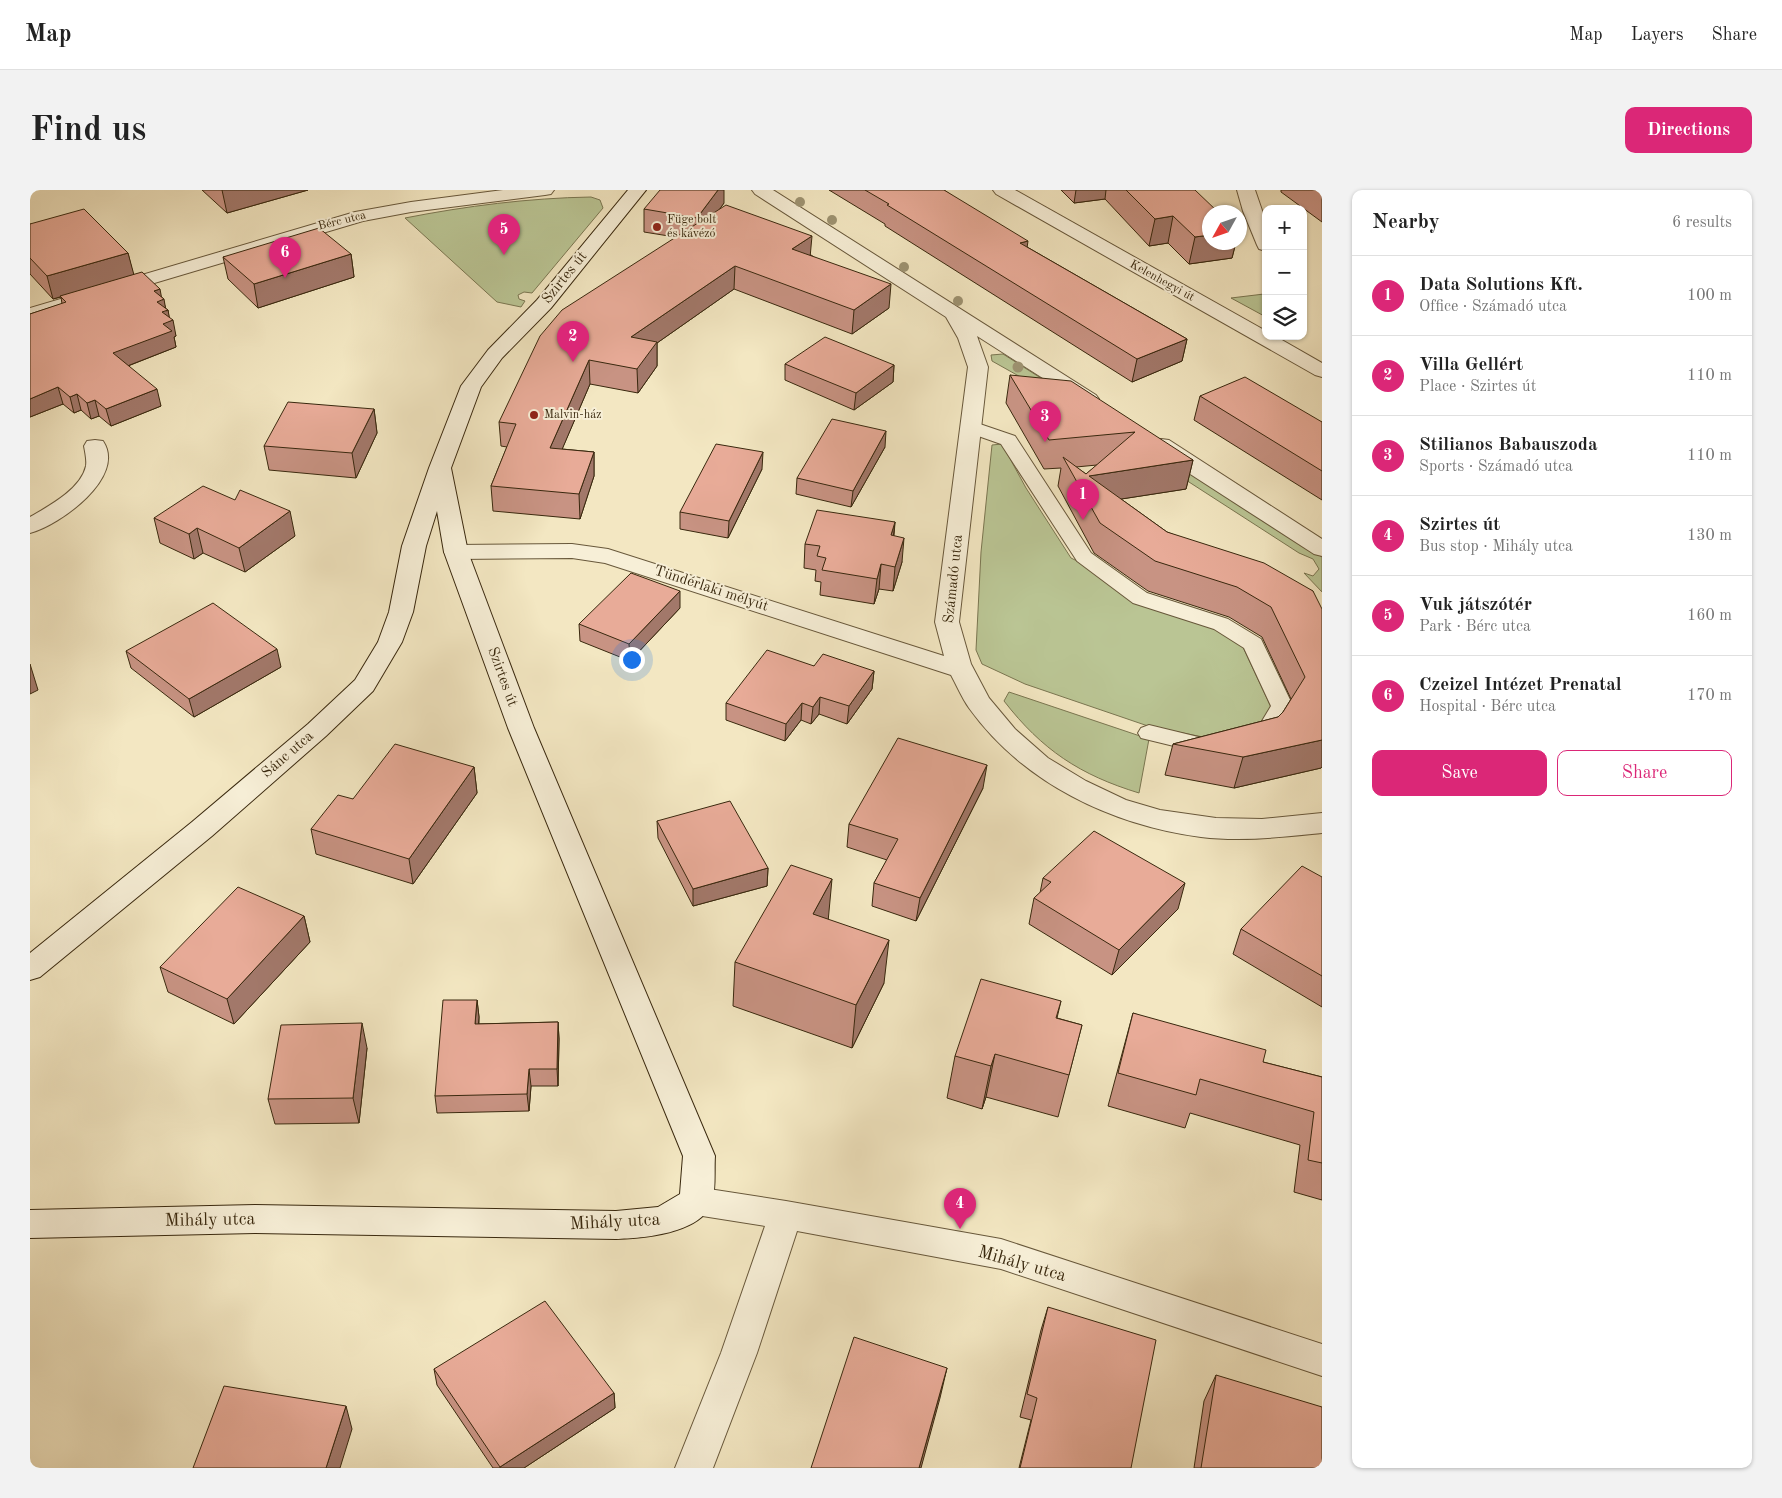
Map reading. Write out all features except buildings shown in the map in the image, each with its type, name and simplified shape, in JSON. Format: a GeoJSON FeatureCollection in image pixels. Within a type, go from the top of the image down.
{"type":"FeatureCollection","features":[{"type":"Feature","properties":{"kind":"street","name":"Bérc utca"},"geometry":{"type":"LineString","coordinates":[[30,314],[361,216],[411,207],[544,190]]}},
{"type":"Feature","properties":{"kind":"street","name":"Szirtes út"},"geometry":{"type":"LineString","coordinates":[[637,190],[544,304],[495,354],[471,386],[440,468],[456,552],[521,728],[699,1156],[696,1201]]}},
{"type":"Feature","properties":{"kind":"street","name":"Számadó utca"},"geometry":{"type":"LineString","coordinates":[[761,190],[1104,408]]}},
{"type":"Feature","properties":{"kind":"street","name":"Kelenhegyi út"},"geometry":{"type":"LineString","coordinates":[[1002,190],[1262,330]]}},
{"type":"Feature","properties":{"kind":"street"},"geometry":{"type":"LineString","coordinates":[[1246,190],[1262,235]]}},
{"type":"Feature","properties":{"kind":"street","name":"Számadó utca"},"geometry":{"type":"LineString","coordinates":[[953,312],[967,332],[974,349],[978,367],[947,622],[950,641],[959,669],[974,696],[1014,744],[1048,771],[1082,791],[1122,808],[1157,819],[1200,827],[1243,830],[1322,823]]}},
{"type":"Feature","properties":{"kind":"street","name":"Kelenhegyi út"},"geometry":{"type":"LineString","coordinates":[[1280,340],[1322,371]]}},
{"type":"Feature","properties":{"kind":"street"},"geometry":{"type":"LineString","coordinates":[[1145,435],[1322,549]]}},
{"type":"Feature","properties":{"kind":"street"},"geometry":{"type":"LineString","coordinates":[[30,526],[55,512],[90,481],[97,466],[95,446]]}},
{"type":"Feature","properties":{"kind":"street","name":"Sánc utca"},"geometry":{"type":"LineString","coordinates":[[30,969],[202,829],[316,730],[364,685],[390,642],[401,612],[414,546],[440,468]]}},
{"type":"Feature","properties":{"kind":"street","name":"Tündérlaki mélyút"},"geometry":{"type":"LineString","coordinates":[[456,552],[572,551],[608,556],[959,669]]}},
{"type":"Feature","properties":{"kind":"street","name":"Mihály utca"},"geometry":{"type":"LineString","coordinates":[[30,1224],[255,1219],[616,1225],[662,1222],[680,1214],[696,1201],[786,1214],[1001,1254],[1322,1360]]}},
{"type":"Feature","properties":{"kind":"street"},"geometry":{"type":"LineString","coordinates":[[694,1468],[739,1353],[786,1214]]}},
{"type":"Feature","properties":{"kind":"lane"},"geometry":{"type":"LineString","coordinates":[[972,427],[1008,440],[1084,557],[1140,598],[1221,624],[1253,644],[1282,706],[1264,737],[1216,748],[1148,733]]}},
{"type":"Feature","properties":{"kind":"green space"},"geometry":{"type":"Polygon","coordinates":[[[591,197],[600,200],[603,208],[532,293],[524,292],[518,295],[519,299],[525,301],[521,307],[497,302],[405,218],[498,203],[591,197]]]}},
{"type":"Feature","properties":{"kind":"green space"},"geometry":{"type":"Polygon","coordinates":[[[1262,294],[1262,315],[1231,298],[1262,294]]]}},
{"type":"Feature","properties":{"kind":"green space"},"geometry":{"type":"Polygon","coordinates":[[[1003,354],[1322,557],[1322,592],[1304,573],[1313,576],[1319,569],[1313,559],[1299,553],[1065,402],[992,361],[991,355],[1003,354]]]}},
{"type":"Feature","properties":{"kind":"green space"},"geometry":{"type":"Polygon","coordinates":[[[1002,444],[1026,488],[1071,558],[1217,630],[1242,645],[1271,707],[1259,728],[1208,738],[1148,726],[1025,684],[982,664],[976,650],[981,552],[992,445],[1002,444]]]}},
{"type":"Feature","properties":{"kind":"green space"},"geometry":{"type":"Polygon","coordinates":[[[1009,692],[1149,739],[1139,793],[1098,778],[1080,769],[1048,747],[1033,734],[1004,701],[1009,692]]]}},
{"type":"Feature","properties":{"kind":"place","name":"Füge bolt és kávézó"},"geometry":{"type":"Point","coordinates":[657,227]}},
{"type":"Feature","properties":{"kind":"place","name":"Vuk játszótér"},"geometry":{"type":"Point","coordinates":[504,255]}},
{"type":"Feature","properties":{"kind":"place","name":"Czeizel Intézet Prenatal"},"geometry":{"type":"Point","coordinates":[285,278]}},
{"type":"Feature","properties":{"kind":"place","name":"Villa Gellért"},"geometry":{"type":"Point","coordinates":[573,362]}},
{"type":"Feature","properties":{"kind":"place","name":"Malvin-ház"},"geometry":{"type":"Point","coordinates":[534,415]}},
{"type":"Feature","properties":{"kind":"place","name":"Stilianos Babauszoda"},"geometry":{"type":"Point","coordinates":[1045,442]}},
{"type":"Feature","properties":{"kind":"place","name":"Data Solutions Kft."},"geometry":{"type":"Point","coordinates":[1083,520]}},
{"type":"Feature","properties":{"kind":"place","name":"Szirtes út"},"geometry":{"type":"Point","coordinates":[960,1229]}}]}
